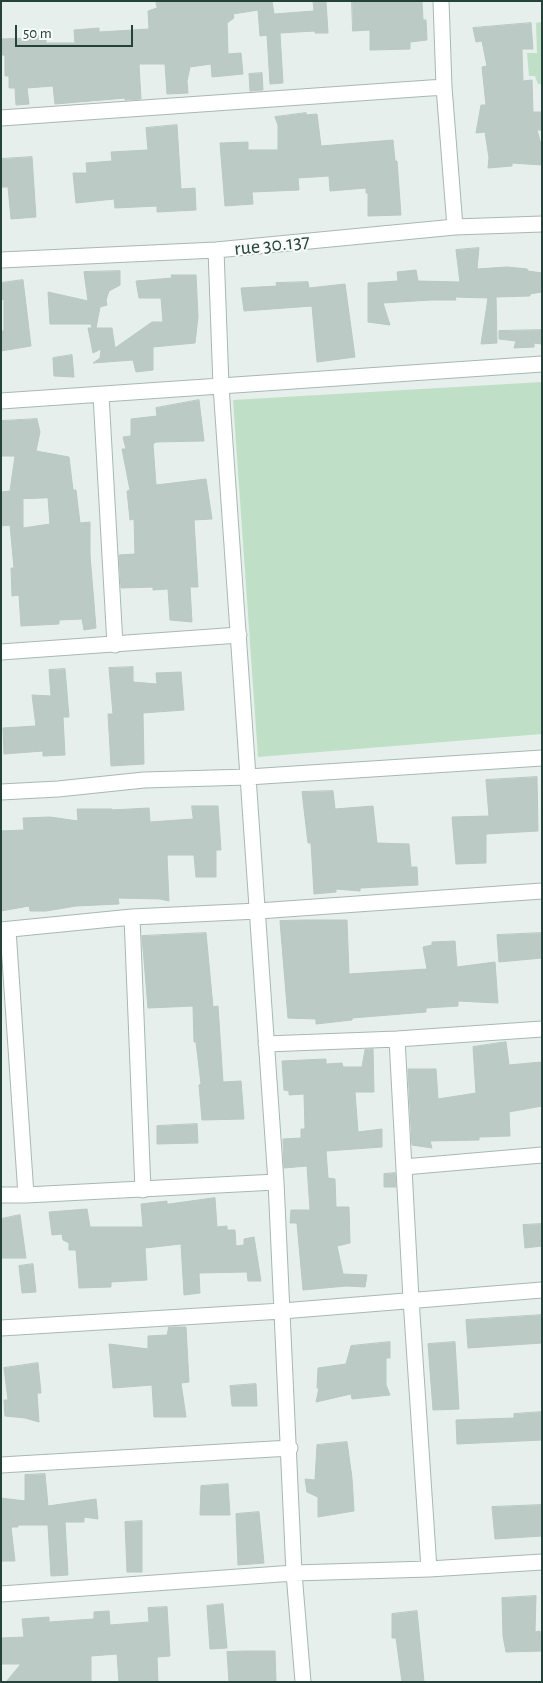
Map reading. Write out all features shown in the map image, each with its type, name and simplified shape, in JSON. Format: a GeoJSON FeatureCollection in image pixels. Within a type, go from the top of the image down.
{"type":"FeatureCollection","features":[{"type":"Feature","properties":{"kind":"street"},"geometry":{"type":"LineString","coordinates":[[441,1],[444,87],[455,227]]}},
{"type":"Feature","properties":{"kind":"street"},"geometry":{"type":"LineString","coordinates":[[1,118],[444,87]]}},
{"type":"Feature","properties":{"kind":"street","name":"rue 30.137"},"geometry":{"type":"LineString","coordinates":[[1,260],[216,250],[455,227],[542,224]]}},
{"type":"Feature","properties":{"kind":"street"},"geometry":{"type":"LineString","coordinates":[[216,250],[221,386],[276,1182],[290,1448],[294,1573],[303,1682]]}},
{"type":"Feature","properties":{"kind":"street"},"geometry":{"type":"LineString","coordinates":[[1,401],[542,364]]}},
{"type":"Feature","properties":{"kind":"street"},"geometry":{"type":"LineString","coordinates":[[101,395],[115,645]]}},
{"type":"Feature","properties":{"kind":"street"},"geometry":{"type":"LineString","coordinates":[[1,652],[239,635]]}},
{"type":"Feature","properties":{"kind":"street"},"geometry":{"type":"LineString","coordinates":[[1,792],[58,789],[144,780],[248,777],[542,758]]}},
{"type":"Feature","properties":{"kind":"street"},"geometry":{"type":"LineString","coordinates":[[26,1195],[4,930],[132,917],[258,911],[542,891]]}},
{"type":"Feature","properties":{"kind":"street"},"geometry":{"type":"LineString","coordinates":[[132,917],[143,1190]]}},
{"type":"Feature","properties":{"kind":"street"},"geometry":{"type":"LineString","coordinates":[[266,1044],[397,1039],[542,1029]]}},
{"type":"Feature","properties":{"kind":"street"},"geometry":{"type":"LineString","coordinates":[[397,1039],[411,1300],[429,1568]]}},
{"type":"Feature","properties":{"kind":"street"},"geometry":{"type":"LineString","coordinates":[[404,1167],[542,1155]]}},
{"type":"Feature","properties":{"kind":"street"},"geometry":{"type":"LineString","coordinates":[[1,1195],[143,1190],[276,1182]]}},
{"type":"Feature","properties":{"kind":"street"},"geometry":{"type":"LineString","coordinates":[[1,1328],[282,1311],[542,1290]]}},
{"type":"Feature","properties":{"kind":"street"},"geometry":{"type":"LineString","coordinates":[[1,1465],[290,1448]]}},
{"type":"Feature","properties":{"kind":"street"},"geometry":{"type":"LineString","coordinates":[[1,1594],[294,1573],[542,1562]]}},
{"type":"Feature","properties":{"kind":"green space"},"geometry":{"type":"Polygon","coordinates":[[[542,22],[542,84],[538,84],[535,76],[529,76],[527,53],[537,53],[536,23],[542,22]]]}},
{"type":"Feature","properties":{"kind":"green space"},"geometry":{"type":"Polygon","coordinates":[[[542,382],[542,734],[258,757],[233,400],[542,382]]]}},
{"type":"Feature","properties":{"kind":"building"},"geometry":{"type":"Polygon","coordinates":[[[156,1],[272,1],[274,14],[314,11],[313,1],[326,1],[328,33],[315,33],[315,31],[280,33],[283,83],[270,84],[267,35],[260,36],[258,10],[233,14],[234,18],[227,23],[228,54],[241,53],[243,74],[212,77],[211,64],[190,67],[187,81],[188,93],[167,94],[165,64],[139,64],[141,99],[125,100],[125,98],[55,104],[53,86],[27,88],[29,104],[16,105],[15,88],[9,88],[9,76],[5,76],[5,55],[2,55],[2,39],[46,35],[46,43],[75,43],[74,30],[99,28],[99,32],[149,29],[148,11],[157,8],[156,1]]]}},
{"type":"Feature","properties":{"kind":"building"},"geometry":{"type":"Polygon","coordinates":[[[352,1],[422,1],[423,20],[426,20],[427,40],[410,42],[410,49],[370,50],[370,30],[353,31],[352,1]]]}},
{"type":"Feature","properties":{"kind":"building"},"geometry":{"type":"Polygon","coordinates":[[[531,23],[533,49],[522,49],[523,81],[532,80],[533,112],[542,112],[542,130],[537,130],[542,148],[542,165],[512,163],[512,166],[488,168],[489,158],[485,132],[476,133],[481,105],[486,105],[482,67],[487,66],[482,41],[476,42],[473,28],[531,23]]]}},
{"type":"Feature","properties":{"kind":"building"},"geometry":{"type":"Polygon","coordinates":[[[262,73],[263,90],[250,91],[249,74],[262,73]]]}},
{"type":"Feature","properties":{"kind":"building"},"geometry":{"type":"Polygon","coordinates":[[[306,113],[306,115],[317,114],[321,146],[393,140],[395,161],[397,161],[401,215],[368,216],[368,193],[366,193],[366,188],[330,191],[329,176],[298,178],[299,190],[252,192],[253,204],[225,206],[220,143],[248,142],[248,150],[278,150],[278,125],[275,117],[306,113]]]}},
{"type":"Feature","properties":{"kind":"building"},"geometry":{"type":"Polygon","coordinates":[[[177,125],[181,189],[195,188],[196,210],[157,212],[157,206],[115,208],[114,199],[76,203],[73,173],[87,173],[86,163],[112,161],[111,152],[148,150],[146,128],[177,125]]]}},
{"type":"Feature","properties":{"kind":"building"},"geometry":{"type":"Polygon","coordinates":[[[32,157],[36,217],[11,219],[8,187],[1,187],[1,159],[32,157]]]}},
{"type":"Feature","properties":{"kind":"building"},"geometry":{"type":"Polygon","coordinates":[[[479,248],[477,269],[507,267],[542,273],[542,292],[530,294],[530,296],[496,297],[497,343],[481,344],[488,298],[455,297],[456,300],[383,303],[390,325],[368,322],[368,283],[398,281],[397,272],[416,270],[418,281],[460,282],[456,250],[479,248]]]}},
{"type":"Feature","properties":{"kind":"building"},"geometry":{"type":"Polygon","coordinates":[[[120,271],[120,285],[109,291],[106,300],[107,305],[100,307],[96,328],[112,328],[115,348],[152,322],[163,322],[161,298],[139,298],[136,281],[172,278],[171,275],[196,275],[198,317],[195,343],[153,347],[153,370],[136,372],[133,360],[93,363],[100,358],[101,349],[93,353],[88,328],[92,328],[91,324],[50,324],[48,292],[88,301],[84,272],[120,271]]]}},
{"type":"Feature","properties":{"kind":"building"},"geometry":{"type":"Polygon","coordinates":[[[23,280],[31,346],[1,351],[1,331],[4,331],[4,300],[1,299],[1,283],[23,280]]]}},
{"type":"Feature","properties":{"kind":"building"},"geometry":{"type":"Polygon","coordinates":[[[308,282],[309,288],[345,284],[355,357],[317,362],[312,306],[244,311],[241,288],[277,286],[276,283],[308,282]]]}},
{"type":"Feature","properties":{"kind":"building"},"geometry":{"type":"Polygon","coordinates":[[[542,330],[542,344],[534,343],[534,347],[514,348],[516,341],[499,339],[499,331],[542,330]]]}},
{"type":"Feature","properties":{"kind":"building"},"geometry":{"type":"Polygon","coordinates":[[[72,355],[74,377],[54,376],[53,358],[72,355]]]}},
{"type":"Feature","properties":{"kind":"building"},"geometry":{"type":"Polygon","coordinates":[[[199,400],[204,441],[156,442],[153,444],[156,485],[206,479],[212,519],[194,520],[198,587],[190,587],[192,622],[170,620],[168,589],[153,590],[153,587],[121,588],[119,555],[135,554],[134,519],[130,520],[127,491],[130,490],[122,449],[126,449],[123,437],[131,436],[131,419],[157,416],[156,408],[199,400]]]}},
{"type":"Feature","properties":{"kind":"building"},"geometry":{"type":"Polygon","coordinates":[[[37,419],[40,432],[36,451],[69,457],[80,523],[90,522],[90,555],[96,628],[84,630],[82,619],[59,620],[59,624],[21,626],[19,595],[12,596],[11,568],[14,568],[10,525],[1,526],[1,492],[10,491],[15,456],[1,456],[1,421],[37,419]],[[48,498],[23,499],[23,528],[50,524],[48,498]]]}},
{"type":"Feature","properties":{"kind":"building"},"geometry":{"type":"Polygon","coordinates":[[[133,667],[133,682],[157,684],[156,673],[181,672],[184,710],[143,713],[144,764],[111,766],[108,714],[113,714],[109,668],[133,667]]]}},
{"type":"Feature","properties":{"kind":"building"},"geometry":{"type":"Polygon","coordinates":[[[65,669],[69,717],[63,717],[65,755],[43,756],[43,751],[4,754],[3,728],[36,726],[32,695],[51,696],[49,670],[65,669]]]}},
{"type":"Feature","properties":{"kind":"building"},"geometry":{"type":"Polygon","coordinates":[[[537,777],[538,831],[486,834],[486,863],[456,864],[452,817],[489,816],[486,780],[537,777]]]}},
{"type":"Feature","properties":{"kind":"building"},"geometry":{"type":"Polygon","coordinates":[[[333,791],[335,809],[373,806],[377,843],[409,844],[411,867],[417,867],[418,885],[360,888],[360,891],[336,889],[336,892],[314,894],[311,843],[308,843],[302,792],[333,791]]]}},
{"type":"Feature","properties":{"kind":"building"},"geometry":{"type":"Polygon","coordinates":[[[192,806],[218,806],[221,850],[216,850],[216,877],[196,877],[194,855],[167,855],[169,901],[118,898],[119,904],[76,906],[46,911],[30,911],[29,906],[1,911],[1,831],[24,830],[23,818],[50,817],[78,821],[77,809],[149,808],[150,822],[193,819],[192,806]]]}},
{"type":"Feature","properties":{"kind":"building"},"geometry":{"type":"Polygon","coordinates":[[[347,920],[349,974],[427,969],[423,947],[432,945],[432,942],[455,941],[457,967],[495,962],[498,1003],[458,1001],[458,1006],[426,1008],[426,1012],[352,1018],[352,1020],[316,1024],[316,1019],[288,1018],[280,921],[347,920]]]}},
{"type":"Feature","properties":{"kind":"building"},"geometry":{"type":"Polygon","coordinates":[[[206,933],[213,1007],[218,1006],[223,1082],[241,1081],[244,1119],[202,1120],[199,1085],[201,1084],[196,1042],[194,1042],[193,1006],[148,1008],[142,936],[206,933]]]}},
{"type":"Feature","properties":{"kind":"building"},"geometry":{"type":"Polygon","coordinates":[[[542,933],[542,958],[499,962],[497,935],[542,933]]]}},
{"type":"Feature","properties":{"kind":"building"},"geometry":{"type":"Polygon","coordinates":[[[506,1042],[509,1065],[541,1062],[542,1106],[509,1112],[510,1136],[479,1137],[479,1140],[430,1141],[432,1148],[412,1145],[408,1069],[436,1069],[438,1099],[476,1093],[473,1047],[506,1042]]]}},
{"type":"Feature","properties":{"kind":"building"},"geometry":{"type":"Polygon","coordinates":[[[373,1049],[374,1092],[355,1092],[358,1132],[382,1129],[382,1147],[326,1151],[328,1178],[335,1179],[336,1207],[349,1207],[350,1243],[337,1246],[343,1274],[367,1275],[365,1287],[346,1286],[303,1290],[297,1223],[290,1223],[291,1210],[310,1210],[307,1166],[284,1168],[283,1139],[301,1138],[301,1129],[305,1129],[304,1094],[289,1095],[289,1091],[284,1090],[282,1061],[326,1059],[326,1064],[342,1063],[343,1067],[362,1067],[365,1050],[373,1049]]]}},
{"type":"Feature","properties":{"kind":"building"},"geometry":{"type":"Polygon","coordinates":[[[197,1124],[198,1143],[157,1144],[157,1126],[197,1124]]]}},
{"type":"Feature","properties":{"kind":"building"},"geometry":{"type":"Polygon","coordinates":[[[395,1173],[396,1187],[384,1187],[384,1174],[395,1173]]]}},
{"type":"Feature","properties":{"kind":"building"},"geometry":{"type":"Polygon","coordinates":[[[215,1198],[217,1227],[227,1226],[227,1230],[235,1230],[236,1246],[244,1245],[244,1239],[254,1237],[261,1281],[248,1281],[247,1272],[199,1273],[200,1293],[184,1295],[181,1244],[145,1248],[147,1280],[111,1282],[111,1287],[79,1288],[76,1250],[69,1250],[69,1243],[63,1240],[62,1234],[52,1235],[49,1212],[87,1209],[90,1227],[143,1227],[141,1204],[167,1201],[167,1204],[215,1198]]]}},
{"type":"Feature","properties":{"kind":"building"},"geometry":{"type":"Polygon","coordinates":[[[20,1215],[26,1258],[1,1258],[1,1219],[20,1215]]]}},
{"type":"Feature","properties":{"kind":"building"},"geometry":{"type":"Polygon","coordinates":[[[542,1224],[542,1246],[525,1248],[523,1225],[542,1224]]]}},
{"type":"Feature","properties":{"kind":"building"},"geometry":{"type":"Polygon","coordinates":[[[33,1264],[36,1292],[22,1293],[19,1266],[33,1264]]]}},
{"type":"Feature","properties":{"kind":"building"},"geometry":{"type":"Polygon","coordinates":[[[542,1315],[542,1343],[468,1348],[466,1320],[542,1315]]]}},
{"type":"Feature","properties":{"kind":"building"},"geometry":{"type":"Polygon","coordinates":[[[169,1327],[186,1327],[189,1382],[181,1383],[186,1417],[154,1417],[152,1385],[113,1388],[109,1344],[148,1349],[148,1336],[167,1335],[169,1327]]]}},
{"type":"Feature","properties":{"kind":"building"},"geometry":{"type":"Polygon","coordinates":[[[390,1342],[390,1358],[386,1358],[386,1385],[390,1395],[352,1399],[351,1394],[316,1402],[319,1388],[317,1388],[318,1368],[346,1364],[351,1346],[390,1342]]]}},
{"type":"Feature","properties":{"kind":"building"},"geometry":{"type":"Polygon","coordinates":[[[455,1342],[459,1409],[433,1410],[428,1344],[455,1342]]]}},
{"type":"Feature","properties":{"kind":"building"},"geometry":{"type":"Polygon","coordinates":[[[38,1363],[41,1393],[37,1393],[39,1422],[25,1418],[5,1416],[4,1400],[8,1400],[4,1368],[38,1363]]]}},
{"type":"Feature","properties":{"kind":"building"},"geometry":{"type":"Polygon","coordinates":[[[256,1384],[257,1406],[232,1406],[230,1386],[256,1384]]]}},
{"type":"Feature","properties":{"kind":"building"},"geometry":{"type":"Polygon","coordinates":[[[542,1412],[542,1440],[457,1444],[456,1420],[514,1418],[514,1414],[542,1412]]]}},
{"type":"Feature","properties":{"kind":"building"},"geometry":{"type":"Polygon","coordinates":[[[347,1442],[354,1511],[318,1517],[318,1497],[307,1492],[305,1479],[315,1480],[317,1445],[347,1442]]]}},
{"type":"Feature","properties":{"kind":"building"},"geometry":{"type":"Polygon","coordinates":[[[45,1474],[48,1506],[96,1499],[98,1519],[84,1517],[84,1522],[65,1522],[68,1575],[51,1576],[48,1525],[18,1525],[18,1527],[11,1527],[15,1561],[1,1561],[1,1498],[25,1501],[25,1475],[45,1474]]]}},
{"type":"Feature","properties":{"kind":"building"},"geometry":{"type":"Polygon","coordinates":[[[228,1484],[230,1515],[200,1515],[201,1486],[228,1484]]]}},
{"type":"Feature","properties":{"kind":"building"},"geometry":{"type":"Polygon","coordinates":[[[542,1505],[542,1536],[495,1539],[492,1507],[542,1505]]]}},
{"type":"Feature","properties":{"kind":"building"},"geometry":{"type":"Polygon","coordinates":[[[259,1512],[264,1563],[238,1565],[236,1514],[259,1512]]]}},
{"type":"Feature","properties":{"kind":"building"},"geometry":{"type":"Polygon","coordinates":[[[142,1521],[142,1572],[127,1572],[125,1522],[142,1521]]]}},
{"type":"Feature","properties":{"kind":"building"},"geometry":{"type":"Polygon","coordinates":[[[536,1596],[535,1632],[540,1631],[542,1651],[506,1652],[503,1636],[502,1598],[536,1596]]]}},
{"type":"Feature","properties":{"kind":"building"},"geometry":{"type":"Polygon","coordinates":[[[223,1604],[227,1648],[210,1649],[207,1606],[223,1604]]]}},
{"type":"Feature","properties":{"kind":"building"},"geometry":{"type":"Polygon","coordinates":[[[167,1607],[170,1656],[157,1657],[158,1682],[119,1682],[117,1654],[91,1656],[91,1682],[6,1682],[21,1664],[1,1664],[1,1638],[24,1637],[22,1619],[49,1617],[49,1622],[94,1619],[94,1612],[109,1611],[110,1625],[149,1622],[148,1608],[167,1607]]]}},
{"type":"Feature","properties":{"kind":"building"},"geometry":{"type":"Polygon","coordinates":[[[417,1611],[424,1682],[402,1682],[396,1638],[392,1638],[392,1614],[417,1611]]]}},
{"type":"Feature","properties":{"kind":"building"},"geometry":{"type":"Polygon","coordinates":[[[275,1651],[276,1682],[229,1682],[227,1652],[275,1651]]]}}]}
